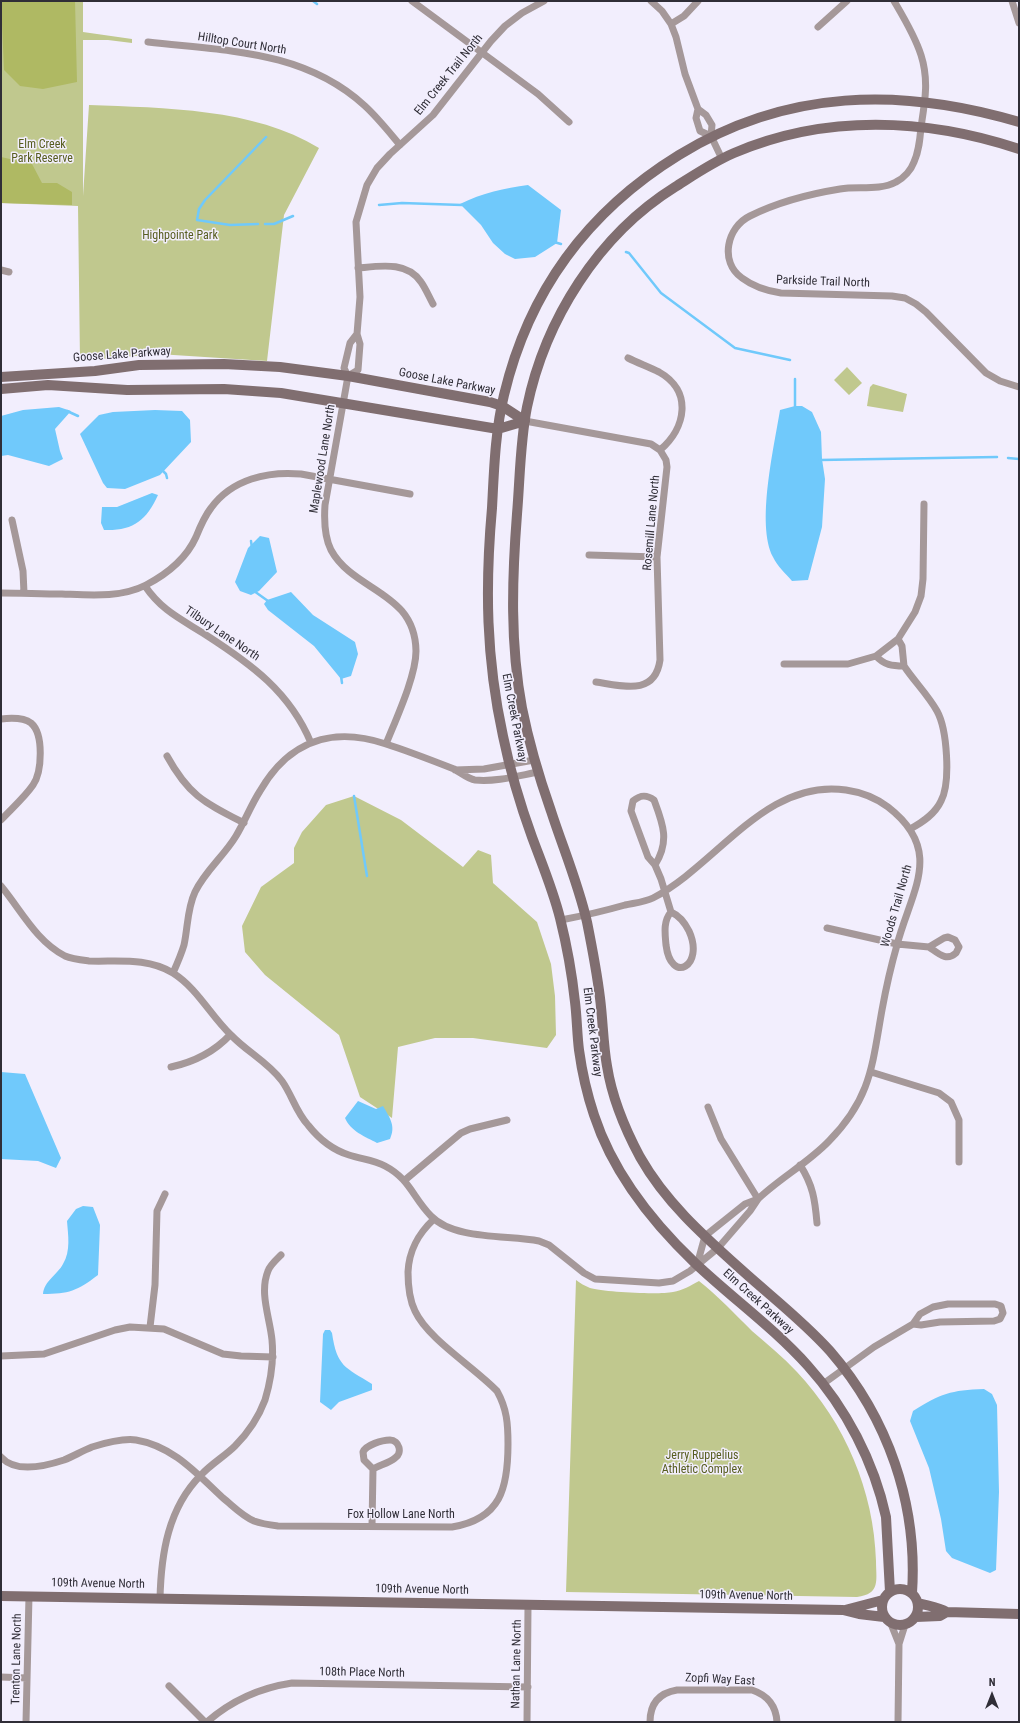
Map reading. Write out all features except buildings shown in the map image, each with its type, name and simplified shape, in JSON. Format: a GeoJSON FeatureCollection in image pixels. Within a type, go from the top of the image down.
{"type":"FeatureCollection","features":[{"type":"Feature","properties":{"kind":"street"},"geometry":{"type":"LineString","coordinates":[[412,1],[538,94],[569,122]]}},
{"type":"Feature","properties":{"kind":"street","name":"Elm Creek Trail North"},"geometry":{"type":"LineString","coordinates":[[357,334],[350,343],[344,368],[348,376],[358,370],[360,344],[357,334],[360,297],[356,222],[367,185],[377,168],[433,115],[481,52],[505,26],[522,13],[544,1]]}},
{"type":"Feature","properties":{"kind":"street"},"geometry":{"type":"LineString","coordinates":[[651,1],[662,11],[671,24],[676,37],[685,74],[698,109],[706,115],[712,125],[711,136],[722,159]]}},
{"type":"Feature","properties":{"kind":"street"},"geometry":{"type":"LineString","coordinates":[[671,24],[684,16],[698,1]]}},
{"type":"Feature","properties":{"kind":"street"},"geometry":{"type":"LineString","coordinates":[[818,27],[847,1]]}},
{"type":"Feature","properties":{"kind":"street","name":"Parkside Trail North"},"geometry":{"type":"LineString","coordinates":[[894,1],[912,33],[921,56],[926,90],[918,150],[914,164],[908,173],[897,182],[885,186],[841,189],[810,195],[778,204],[749,216],[740,222],[734,230],[728,250],[730,260],[741,278],[767,291],[823,295],[892,296],[905,298],[926,312],[986,373],[1000,381],[1019,387]]}},
{"type":"Feature","properties":{"kind":"street"},"geometry":{"type":"LineString","coordinates":[[1012,1],[1019,23]]}},
{"type":"Feature","properties":{"kind":"street","name":"Hilltop Court North"},"geometry":{"type":"LineString","coordinates":[[148,42],[247,53],[292,63],[322,76],[344,90],[365,106],[400,145]]}},
{"type":"Feature","properties":{"kind":"street","name":"Elm Creek Parkway"},"geometry":{"type":"LineString","coordinates":[[890,1592],[886,1517],[879,1490],[855,1434],[836,1401],[804,1362],[772,1331],[697,1265],[670,1238],[634,1193],[609,1151],[597,1123],[587,1091],[579,1050],[576,1008],[570,965],[561,920],[554,895],[512,777],[494,688],[489,644],[487,561],[498,429],[502,406],[514,360],[528,323],[547,286],[571,249],[591,226],[620,197],[652,172],[711,136],[749,121],[804,105],[860,99],[925,101],[958,106],[1019,122]]}},
{"type":"Feature","properties":{"kind":"street"},"geometry":{"type":"LineString","coordinates":[[698,109],[696,118],[700,131],[711,136]]}},
{"type":"Feature","properties":{"kind":"street","name":"Elm Creek Parkway"},"geometry":{"type":"LineString","coordinates":[[912,1593],[913,1550],[909,1514],[902,1481],[876,1418],[862,1394],[844,1368],[827,1348],[705,1236],[662,1190],[642,1160],[616,1103],[607,1068],[601,1002],[594,956],[585,915],[569,860],[534,760],[521,703],[513,621],[515,539],[525,421],[527,408],[541,357],[567,301],[588,269],[606,247],[631,221],[660,196],[722,159],[766,141],[833,127],[876,124],[921,126],[992,139],[1019,148]]}},
{"type":"Feature","properties":{"kind":"street"},"geometry":{"type":"LineString","coordinates":[[358,268],[390,266],[408,270],[421,282],[433,304]]}},
{"type":"Feature","properties":{"kind":"street"},"geometry":{"type":"LineString","coordinates":[[1,270],[9,272]]}},
{"type":"Feature","properties":{"kind":"street"},"geometry":{"type":"LineString","coordinates":[[1,389],[48,385],[127,390],[224,389],[280,392],[498,429],[525,421],[640,441],[651,444],[660,450],[674,436],[680,426],[682,413],[679,393],[677,388],[660,372],[628,358]]}},
{"type":"Feature","properties":{"kind":"street","name":"Goose Lake Parkway"},"geometry":{"type":"LineString","coordinates":[[1,377],[95,371],[139,365],[224,364],[280,368],[348,376],[490,402],[502,406],[525,421]]}},
{"type":"Feature","properties":{"kind":"street","name":"Maplewood Lane North"},"geometry":{"type":"LineString","coordinates":[[348,376],[325,505],[324,521],[326,535],[331,549],[348,572],[384,594],[394,603],[404,614],[414,639],[414,665],[411,677],[386,744]]}},
{"type":"Feature","properties":{"kind":"street","name":"Rosemill Lane North"},"geometry":{"type":"LineString","coordinates":[[596,682],[634,687],[647,683],[655,676],[659,668],[657,557],[663,501],[668,475],[666,460],[660,450]]}},
{"type":"Feature","properties":{"kind":"street"},"geometry":{"type":"LineString","coordinates":[[1,593],[106,595],[135,590],[145,586],[167,573],[179,561],[189,549],[211,507],[221,496],[234,487],[265,475],[286,473],[330,479],[410,494]]}},
{"type":"Feature","properties":{"kind":"street"},"geometry":{"type":"LineString","coordinates":[[784,664],[848,664],[876,656],[898,639],[915,612],[921,596],[923,579],[924,504]]}},
{"type":"Feature","properties":{"kind":"street"},"geometry":{"type":"LineString","coordinates":[[12,520],[21,564],[24,593]]}},
{"type":"Feature","properties":{"kind":"street"},"geometry":{"type":"LineString","coordinates":[[589,555],[657,557]]}},
{"type":"Feature","properties":{"kind":"street","name":"Tilbury Lane North"},"geometry":{"type":"LineString","coordinates":[[145,586],[161,606],[242,658],[263,676],[293,708],[304,726],[311,743]]}},
{"type":"Feature","properties":{"kind":"street"},"geometry":{"type":"LineString","coordinates":[[898,639],[902,646],[904,666],[937,711],[946,742],[946,786],[942,799],[930,816],[910,829]]}},
{"type":"Feature","properties":{"kind":"street"},"geometry":{"type":"LineString","coordinates":[[876,656],[882,662],[894,666],[904,666]]}},
{"type":"Feature","properties":{"kind":"street"},"geometry":{"type":"LineString","coordinates":[[1,719],[23,719],[30,722],[36,729],[40,739],[40,746],[37,773],[33,785],[1,820]]}},
{"type":"Feature","properties":{"kind":"street"},"geometry":{"type":"LineString","coordinates":[[172,973],[179,961],[184,945],[189,911],[195,893],[205,875],[233,842],[259,791],[280,762],[294,751],[329,737],[346,736],[365,738],[386,744],[455,770],[473,780],[492,781],[538,772]]}},
{"type":"Feature","properties":{"kind":"street"},"geometry":{"type":"LineString","coordinates":[[167,756],[177,773],[203,801],[244,823]]}},
{"type":"Feature","properties":{"kind":"street"},"geometry":{"type":"LineString","coordinates":[[455,770],[484,769],[534,760]]}},
{"type":"Feature","properties":{"kind":"street","name":"Woods Trail North"},"geometry":{"type":"LineString","coordinates":[[405,1180],[422,1206],[442,1225],[455,1231],[540,1241],[549,1245],[584,1273],[595,1279],[659,1283],[673,1281],[690,1271],[718,1248],[750,1211],[758,1199],[829,1142],[849,1119],[858,1105],[871,1072],[882,1010],[897,944],[920,874],[919,849],[910,829],[899,816],[885,805],[853,791],[835,788],[816,789],[783,799],[664,891],[651,899],[561,920]]}},
{"type":"Feature","properties":{"kind":"street"},"geometry":{"type":"LineString","coordinates":[[655,865],[661,855],[665,840],[661,820],[654,800],[644,796],[638,797],[633,801],[631,810],[648,857],[655,865],[671,912]]}},
{"type":"Feature","properties":{"kind":"street"},"geometry":{"type":"LineString","coordinates":[[1,886],[44,941],[67,957],[87,960],[143,962],[172,973],[192,988],[230,1035],[271,1068],[283,1083],[299,1114],[309,1127],[327,1144],[348,1155],[384,1166],[405,1180],[461,1133],[470,1129],[507,1120]]}},
{"type":"Feature","properties":{"kind":"street"},"geometry":{"type":"LineString","coordinates":[[671,912],[677,914],[686,924],[693,939],[694,951],[691,962],[687,966],[681,968],[673,965],[669,959],[666,946],[666,918],[671,912]]}},
{"type":"Feature","properties":{"kind":"street"},"geometry":{"type":"LineString","coordinates":[[828,928],[897,944],[929,947]]}},
{"type":"Feature","properties":{"kind":"street"},"geometry":{"type":"LineString","coordinates":[[171,1067],[185,1064],[211,1051],[230,1035]]}},
{"type":"Feature","properties":{"kind":"street"},"geometry":{"type":"LineString","coordinates":[[871,1072],[939,1093],[951,1102],[959,1120],[959,1162]]}},
{"type":"Feature","properties":{"kind":"street"},"geometry":{"type":"LineString","coordinates":[[708,1107],[721,1139],[758,1199]]}},
{"type":"Feature","properties":{"kind":"street"},"geometry":{"type":"LineString","coordinates":[[800,1165],[809,1180],[814,1194],[817,1223]]}},
{"type":"Feature","properties":{"kind":"street"},"geometry":{"type":"LineString","coordinates":[[150,1327],[155,1284],[157,1211],[165,1194]]}},
{"type":"Feature","properties":{"kind":"street","name":"Woods Trail North"},"geometry":{"type":"LineString","coordinates":[[705,1236],[745,1204],[758,1199]]}},
{"type":"Feature","properties":{"kind":"street","name":"Fox Hollow Lane North"},"geometry":{"type":"LineString","coordinates":[[2,1461],[23,1467],[37,1467],[66,1459],[92,1448],[115,1441],[134,1440],[164,1448],[175,1455],[237,1510],[254,1521],[264,1524],[278,1526],[452,1527],[472,1522],[483,1515],[496,1503],[503,1490],[506,1479],[508,1424],[503,1402],[489,1383],[423,1324],[411,1302],[408,1280],[411,1250],[418,1237],[434,1219]]}},
{"type":"Feature","properties":{"kind":"street"},"geometry":{"type":"LineString","coordinates":[[697,1265],[705,1236]]}},
{"type":"Feature","properties":{"kind":"street"},"geometry":{"type":"LineString","coordinates":[[160,1598],[165,1540],[180,1502],[200,1476],[235,1446],[257,1417],[269,1387],[273,1357],[272,1339],[265,1298],[265,1281],[268,1270],[281,1255]]}},
{"type":"Feature","properties":{"kind":"street"},"geometry":{"type":"LineString","coordinates":[[823,1384],[844,1368],[913,1324],[920,1314],[933,1307],[948,1304],[995,1304],[1001,1306],[1003,1313],[1000,1319],[994,1321],[940,1322],[921,1325],[913,1324]]}},
{"type":"Feature","properties":{"kind":"street"},"geometry":{"type":"LineString","coordinates":[[1,1356],[44,1354],[115,1330],[130,1327],[150,1327],[177,1333],[209,1349],[223,1354],[273,1357]]}},
{"type":"Feature","properties":{"kind":"street"},"geometry":{"type":"LineString","coordinates":[[372,1526],[373,1469],[363,1457],[364,1448],[390,1440],[395,1442],[399,1446],[400,1450],[398,1456],[373,1469]]}},
{"type":"Feature","properties":{"kind":"street"},"geometry":{"type":"LineString","coordinates":[[899,1644],[881,1606],[883,1600],[890,1592],[901,1589],[912,1593],[918,1602],[919,1607],[916,1617]]}},
{"type":"Feature","properties":{"kind":"street","name":"109th Avenue North"},"geometry":{"type":"LineString","coordinates":[[1,1596],[528,1606],[843,1610],[887,1620]]}},
{"type":"Feature","properties":{"kind":"street","name":"Trenton Lane North"},"geometry":{"type":"LineString","coordinates":[[26,1722],[29,1596]]}},
{"type":"Feature","properties":{"kind":"street","name":"109th Avenue North"},"geometry":{"type":"LineString","coordinates":[[843,1610],[883,1600]]}},
{"type":"Feature","properties":{"kind":"street"},"geometry":{"type":"LineString","coordinates":[[918,1602],[931,1607],[940,1608],[947,1612],[1019,1614]]}},
{"type":"Feature","properties":{"kind":"street","name":"Nathan Lane North"},"geometry":{"type":"LineString","coordinates":[[527,1722],[528,1606]]}},
{"type":"Feature","properties":{"kind":"street"},"geometry":{"type":"LineString","coordinates":[[887,1620],[898,1626],[905,1625],[916,1617],[940,1616],[947,1612]]}},
{"type":"Feature","properties":{"kind":"street"},"geometry":{"type":"LineString","coordinates":[[898,1722],[899,1644],[905,1625]]}},
{"type":"Feature","properties":{"kind":"street"},"geometry":{"type":"LineString","coordinates":[[1,1677],[27,1678]]}},
{"type":"Feature","properties":{"kind":"street","name":"108th Place North"},"geometry":{"type":"LineString","coordinates":[[206,1722],[222,1709],[250,1694],[266,1688],[292,1683],[528,1687]]}},
{"type":"Feature","properties":{"kind":"street"},"geometry":{"type":"LineString","coordinates":[[168,1686],[206,1722]]}},
{"type":"Feature","properties":{"kind":"street","name":"Zopfi Way East"},"geometry":{"type":"LineString","coordinates":[[650,1722],[651,1709],[654,1702],[660,1695],[668,1691],[677,1690],[752,1690],[767,1698],[772,1704],[776,1712],[777,1722]]}},
{"type":"Feature","properties":{"kind":"green space","name":"Highpointe Park"},"geometry":{"type":"Polygon","coordinates":[[[1,1],[83,1],[83,32],[132,39],[132,43],[108,40],[83,40],[83,196],[89,105],[178,109],[237,118],[266,125],[294,135],[319,148],[284,215],[267,361],[158,354],[80,361],[78,206],[1,203],[1,1]]]}},
{"type":"Feature","properties":{"kind":"green space"},"geometry":{"type":"Polygon","coordinates":[[[1,1],[75,1],[77,82],[43,89],[20,86],[4,70],[1,1]]]}},
{"type":"Feature","properties":{"kind":"green space"},"geometry":{"type":"Polygon","coordinates":[[[1,157],[32,164],[42,183],[57,183],[72,192],[72,205],[1,203],[1,157]]]}},
{"type":"Feature","properties":{"kind":"green space"},"geometry":{"type":"Polygon","coordinates":[[[847,367],[862,383],[849,395],[834,380],[847,367]]]}},
{"type":"Feature","properties":{"kind":"green space"},"geometry":{"type":"Polygon","coordinates":[[[873,384],[907,394],[903,412],[867,406],[870,387],[873,384]]]}},
{"type":"Feature","properties":{"kind":"green space"},"geometry":{"type":"Polygon","coordinates":[[[354,796],[401,820],[463,867],[478,850],[491,855],[493,883],[537,922],[551,964],[555,996],[556,1035],[547,1048],[473,1038],[435,1038],[398,1047],[392,1118],[360,1097],[339,1035],[265,975],[245,952],[242,926],[261,887],[294,863],[294,848],[302,832],[326,805],[354,796]]]}},
{"type":"Feature","properties":{"kind":"green space","name":"Jerry Ruppelius Athletic Complex"},"geometry":{"type":"Polygon","coordinates":[[[576,1280],[590,1288],[618,1292],[644,1293],[673,1292],[699,1281],[797,1372],[814,1392],[843,1436],[854,1459],[863,1484],[870,1509],[876,1561],[876,1585],[870,1593],[857,1597],[566,1592],[576,1280]]]}},
{"type":"Feature","properties":{"kind":"water"},"geometry":{"type":"Polygon","coordinates":[[[528,185],[561,210],[557,243],[535,257],[515,259],[505,254],[493,243],[481,225],[460,204],[494,192],[528,185]]]}},
{"type":"Feature","properties":{"kind":"water"},"geometry":{"type":"Polygon","coordinates":[[[795,406],[802,406],[812,412],[821,432],[822,459],[825,479],[822,527],[808,580],[792,581],[779,567],[773,557],[768,543],[766,506],[780,410],[795,406]]]}},
{"type":"Feature","properties":{"kind":"water"},"geometry":{"type":"Polygon","coordinates":[[[59,407],[71,411],[55,429],[63,459],[49,466],[8,455],[1,456],[1,416],[23,410],[59,407]]]}},
{"type":"Feature","properties":{"kind":"water"},"geometry":{"type":"Polygon","coordinates":[[[155,410],[182,411],[190,420],[191,442],[160,475],[125,489],[107,488],[103,483],[80,434],[99,415],[113,412],[155,410]]]}},
{"type":"Feature","properties":{"kind":"water"},"geometry":{"type":"Polygon","coordinates":[[[152,493],[158,495],[149,512],[137,523],[123,529],[104,530],[101,523],[102,507],[117,507],[152,493]]]}},
{"type":"Feature","properties":{"kind":"water"},"geometry":{"type":"Polygon","coordinates":[[[260,536],[269,538],[277,572],[259,591],[251,595],[240,591],[235,582],[248,548],[260,536]]]}},
{"type":"Feature","properties":{"kind":"water"},"geometry":{"type":"Polygon","coordinates":[[[291,592],[313,615],[355,642],[358,654],[351,676],[341,679],[314,646],[268,610],[264,604],[267,600],[291,592]]]}},
{"type":"Feature","properties":{"kind":"water"},"geometry":{"type":"Polygon","coordinates":[[[1,1072],[25,1074],[61,1158],[56,1168],[38,1161],[1,1159],[1,1072]]]}},
{"type":"Feature","properties":{"kind":"water"},"geometry":{"type":"Polygon","coordinates":[[[358,1101],[376,1109],[383,1106],[390,1118],[392,1126],[392,1134],[390,1139],[377,1143],[354,1130],[347,1123],[345,1118],[358,1101]]]}},
{"type":"Feature","properties":{"kind":"water"},"geometry":{"type":"Polygon","coordinates":[[[83,1206],[93,1207],[100,1225],[98,1275],[78,1288],[66,1292],[43,1294],[48,1281],[61,1268],[66,1259],[68,1243],[67,1221],[76,1209],[83,1206]]]}},
{"type":"Feature","properties":{"kind":"water"},"geometry":{"type":"Polygon","coordinates":[[[325,1330],[330,1330],[332,1333],[337,1353],[344,1365],[355,1374],[372,1384],[372,1390],[339,1402],[331,1410],[320,1402],[323,1334],[325,1330]]]}},
{"type":"Feature","properties":{"kind":"water"},"geometry":{"type":"Polygon","coordinates":[[[984,1389],[992,1394],[997,1405],[999,1492],[996,1570],[990,1573],[952,1558],[946,1551],[941,1519],[929,1468],[910,1421],[913,1411],[939,1397],[963,1390],[984,1389]]]}},
{"type":"Feature","properties":{"kind":"waterway"},"geometry":{"type":"LineString","coordinates":[[313,1],[317,4]]}},
{"type":"Feature","properties":{"kind":"waterway"},"geometry":{"type":"LineString","coordinates":[[258,224],[230,225],[197,220],[199,209],[205,200],[266,137]]}},
{"type":"Feature","properties":{"kind":"waterway"},"geometry":{"type":"LineString","coordinates":[[379,205],[402,203],[462,205]]}},
{"type":"Feature","properties":{"kind":"waterway"},"geometry":{"type":"LineString","coordinates":[[265,224],[274,224],[293,216]]}},
{"type":"Feature","properties":{"kind":"waterway"},"geometry":{"type":"LineString","coordinates":[[554,242],[561,244]]}},
{"type":"Feature","properties":{"kind":"waterway"},"geometry":{"type":"LineString","coordinates":[[626,252],[629,253],[661,293],[735,348],[790,360]]}},
{"type":"Feature","properties":{"kind":"waterway"},"geometry":{"type":"LineString","coordinates":[[795,379],[795,409]]}},
{"type":"Feature","properties":{"kind":"waterway"},"geometry":{"type":"LineString","coordinates":[[67,411],[78,416]]}},
{"type":"Feature","properties":{"kind":"waterway"},"geometry":{"type":"LineString","coordinates":[[820,460],[997,457]]}},
{"type":"Feature","properties":{"kind":"waterway"},"geometry":{"type":"LineString","coordinates":[[1008,458],[1019,459]]}},
{"type":"Feature","properties":{"kind":"waterway"},"geometry":{"type":"LineString","coordinates":[[161,469],[166,474],[167,478]]}},
{"type":"Feature","properties":{"kind":"waterway"},"geometry":{"type":"LineString","coordinates":[[251,541],[252,548]]}},
{"type":"Feature","properties":{"kind":"waterway"},"geometry":{"type":"LineString","coordinates":[[254,591],[268,601]]}},
{"type":"Feature","properties":{"kind":"waterway"},"geometry":{"type":"LineString","coordinates":[[341,676],[342,683]]}},
{"type":"Feature","properties":{"kind":"waterway"},"geometry":{"type":"LineString","coordinates":[[354,796],[367,876]]}},
{"type":"Feature","properties":{"kind":"park label","name":"Elm Creek Park Reserve"},"geometry":{"type":"Point","coordinates":[42,152]}}]}
